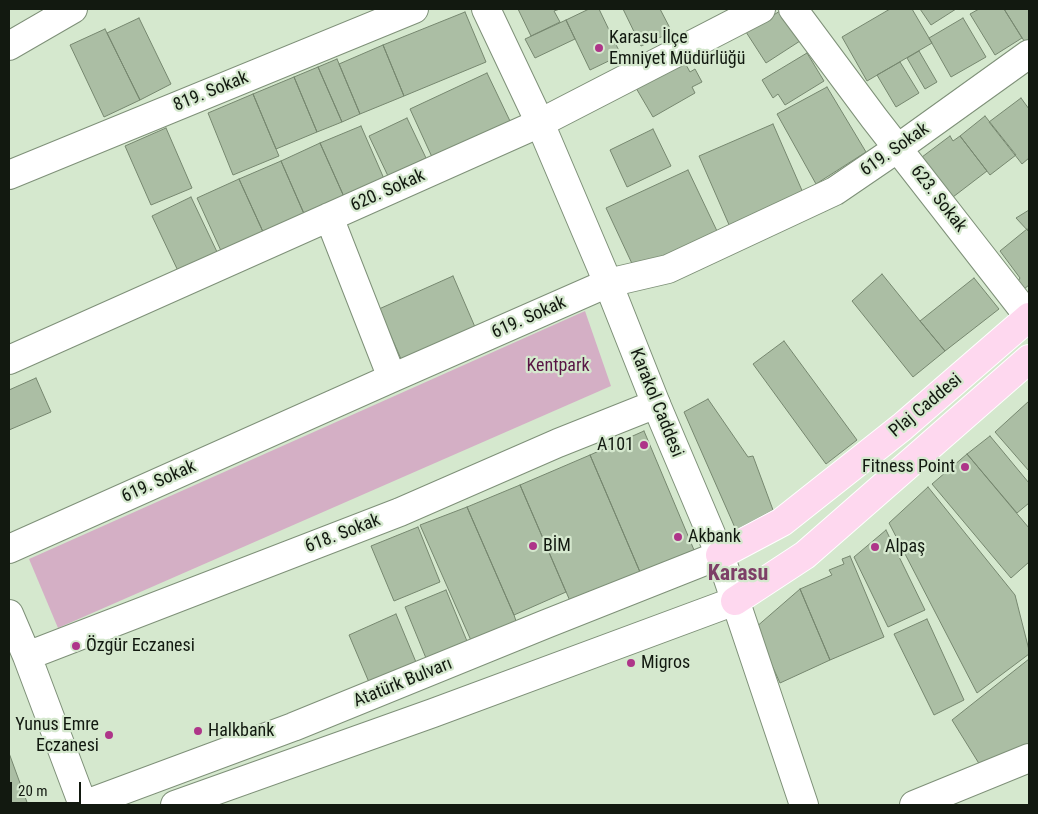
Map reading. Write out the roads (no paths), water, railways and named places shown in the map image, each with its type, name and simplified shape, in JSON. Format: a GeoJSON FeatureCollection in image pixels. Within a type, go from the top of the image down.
{"type":"FeatureCollection","features":[{"type":"Feature","properties":{"kind":"main road","name":"Plaj Caddesi"},"geometry":{"type":"LineString","coordinates":[[720,555],[782,522],[902,427],[1029,317]]}},
{"type":"Feature","properties":{"kind":"main road","name":"Plaj Caddesi"},"geometry":{"type":"LineString","coordinates":[[734,601],[805,554],[1029,359]]}},
{"type":"Feature","properties":{"kind":"street"},"geometry":{"type":"LineString","coordinates":[[9,46],[72,9]]}},
{"type":"Feature","properties":{"kind":"street","name":"819. Sokak"},"geometry":{"type":"LineString","coordinates":[[9,175],[414,9]]}},
{"type":"Feature","properties":{"kind":"street","name":"Karakol Caddesi"},"geometry":{"type":"LineString","coordinates":[[486,9],[540,123],[720,555],[804,805]]}},
{"type":"Feature","properties":{"kind":"street","name":"620. Sokak"},"geometry":{"type":"LineString","coordinates":[[9,360],[540,123],[761,9]]}},
{"type":"Feature","properties":{"kind":"street","name":"623. Sokak"},"geometry":{"type":"LineString","coordinates":[[793,9],[1029,317]]}},
{"type":"Feature","properties":{"kind":"street","name":"619. Sokak"},"geometry":{"type":"LineString","coordinates":[[9,549],[608,283],[668,269],[834,191],[898,148],[1029,54]]}},
{"type":"Feature","properties":{"kind":"street"},"geometry":{"type":"LineString","coordinates":[[329,217],[392,378]]}},
{"type":"Feature","properties":{"kind":"street","name":"618. Sokak"},"geometry":{"type":"LineString","coordinates":[[27,656],[400,512],[558,443],[656,404]]}},
{"type":"Feature","properties":{"kind":"street","name":"Atatürk Bulvarı"},"geometry":{"type":"LineString","coordinates":[[83,805],[293,728],[720,555]]}},
{"type":"Feature","properties":{"kind":"street"},"geometry":{"type":"LineString","coordinates":[[176,805],[424,716],[734,601]]}},
{"type":"Feature","properties":{"kind":"street"},"geometry":{"type":"LineString","coordinates":[[9,614],[27,656],[83,805]]}},
{"type":"Feature","properties":{"kind":"street"},"geometry":{"type":"LineString","coordinates":[[914,805],[1029,758]]}},
{"type":"Feature","properties":{"kind":"place","name":"Karasu İlçe Emniyet Müdürlüğü"},"geometry":{"type":"Point","coordinates":[599,48]}},
{"type":"Feature","properties":{"kind":"place","name":"A101"},"geometry":{"type":"Point","coordinates":[644,445]}},
{"type":"Feature","properties":{"kind":"place","name":"Fitness Point"},"geometry":{"type":"Point","coordinates":[965,467]}},
{"type":"Feature","properties":{"kind":"place","name":"Akbank"},"geometry":{"type":"Point","coordinates":[678,537]}},
{"type":"Feature","properties":{"kind":"place","name":"BİM"},"geometry":{"type":"Point","coordinates":[533,546]}},
{"type":"Feature","properties":{"kind":"place","name":"Alpaş"},"geometry":{"type":"Point","coordinates":[875,547]}},
{"type":"Feature","properties":{"kind":"place","name":"Özgür Eczanesi"},"geometry":{"type":"Point","coordinates":[76,646]}},
{"type":"Feature","properties":{"kind":"place","name":"Migros"},"geometry":{"type":"Point","coordinates":[631,663]}},
{"type":"Feature","properties":{"kind":"place","name":"Halkbank"},"geometry":{"type":"Point","coordinates":[198,731]}},
{"type":"Feature","properties":{"kind":"place","name":"Yunus Emre Eczanesi"},"geometry":{"type":"Point","coordinates":[109,735]}},
{"type":"Feature","properties":{"kind":"district","name":"Karasu"},"geometry":{"type":"Point","coordinates":[738,574]}},
{"type":"Feature","properties":{"kind":"park label","name":"Kentpark"},"geometry":{"type":"Point","coordinates":[558,366]}}]}
